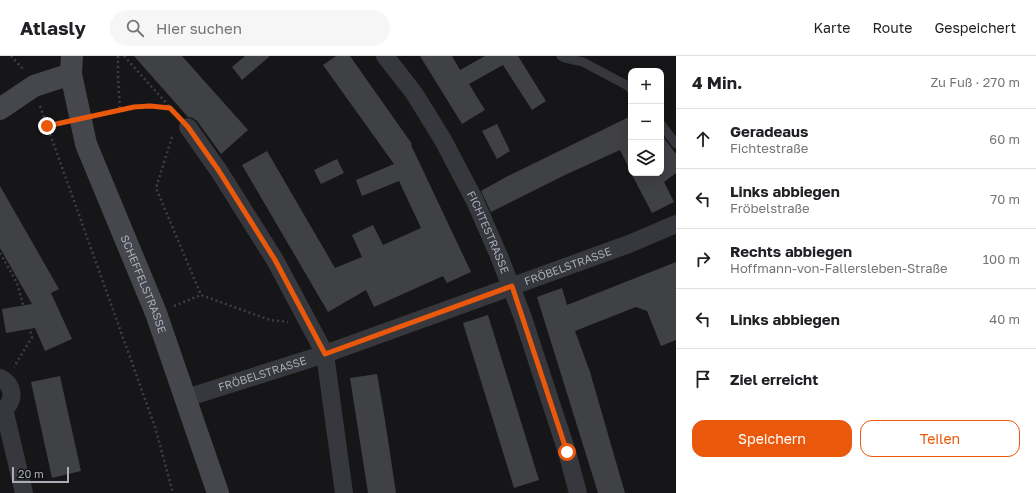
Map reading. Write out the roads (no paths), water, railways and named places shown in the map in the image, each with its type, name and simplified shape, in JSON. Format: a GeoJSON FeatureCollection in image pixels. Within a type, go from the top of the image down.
{"type":"FeatureCollection","features":[{"type":"Feature","properties":{"kind":"main road"},"geometry":{"type":"LineString","coordinates":[[0,109],[72,61]]}},
{"type":"Feature","properties":{"kind":"main road","name":"SCHEFFELSTRASSE"},"geometry":{"type":"LineString","coordinates":[[72,61],[86,144],[156,313],[218,493]]}},
{"type":"Feature","properties":{"kind":"street","name":"FICHTESTRASSE"},"geometry":{"type":"LineString","coordinates":[[385,56],[414,93],[443,140],[475,201],[512,286],[567,452],[578,493]]}},
{"type":"Feature","properties":{"kind":"street"},"geometry":{"type":"LineString","coordinates":[[188,127],[219,171],[275,260],[325,354],[344,493]]}},
{"type":"Feature","properties":{"kind":"street","name":"FRÖBELSTRASSE"},"geometry":{"type":"LineString","coordinates":[[186,398],[325,354],[629,244],[676,224]]}},
{"type":"Feature","properties":{"kind":"street"},"geometry":{"type":"LineString","coordinates":[[3,379],[12,390],[11,401],[2,410],[24,493]]}},
{"type":"Feature","properties":{"kind":"lane"},"geometry":{"type":"LineString","coordinates":[[560,56],[583,62],[628,86]]}},
{"type":"Feature","properties":{"kind":"lane"},"geometry":{"type":"LineString","coordinates":[[664,128],[676,144]]}}]}
